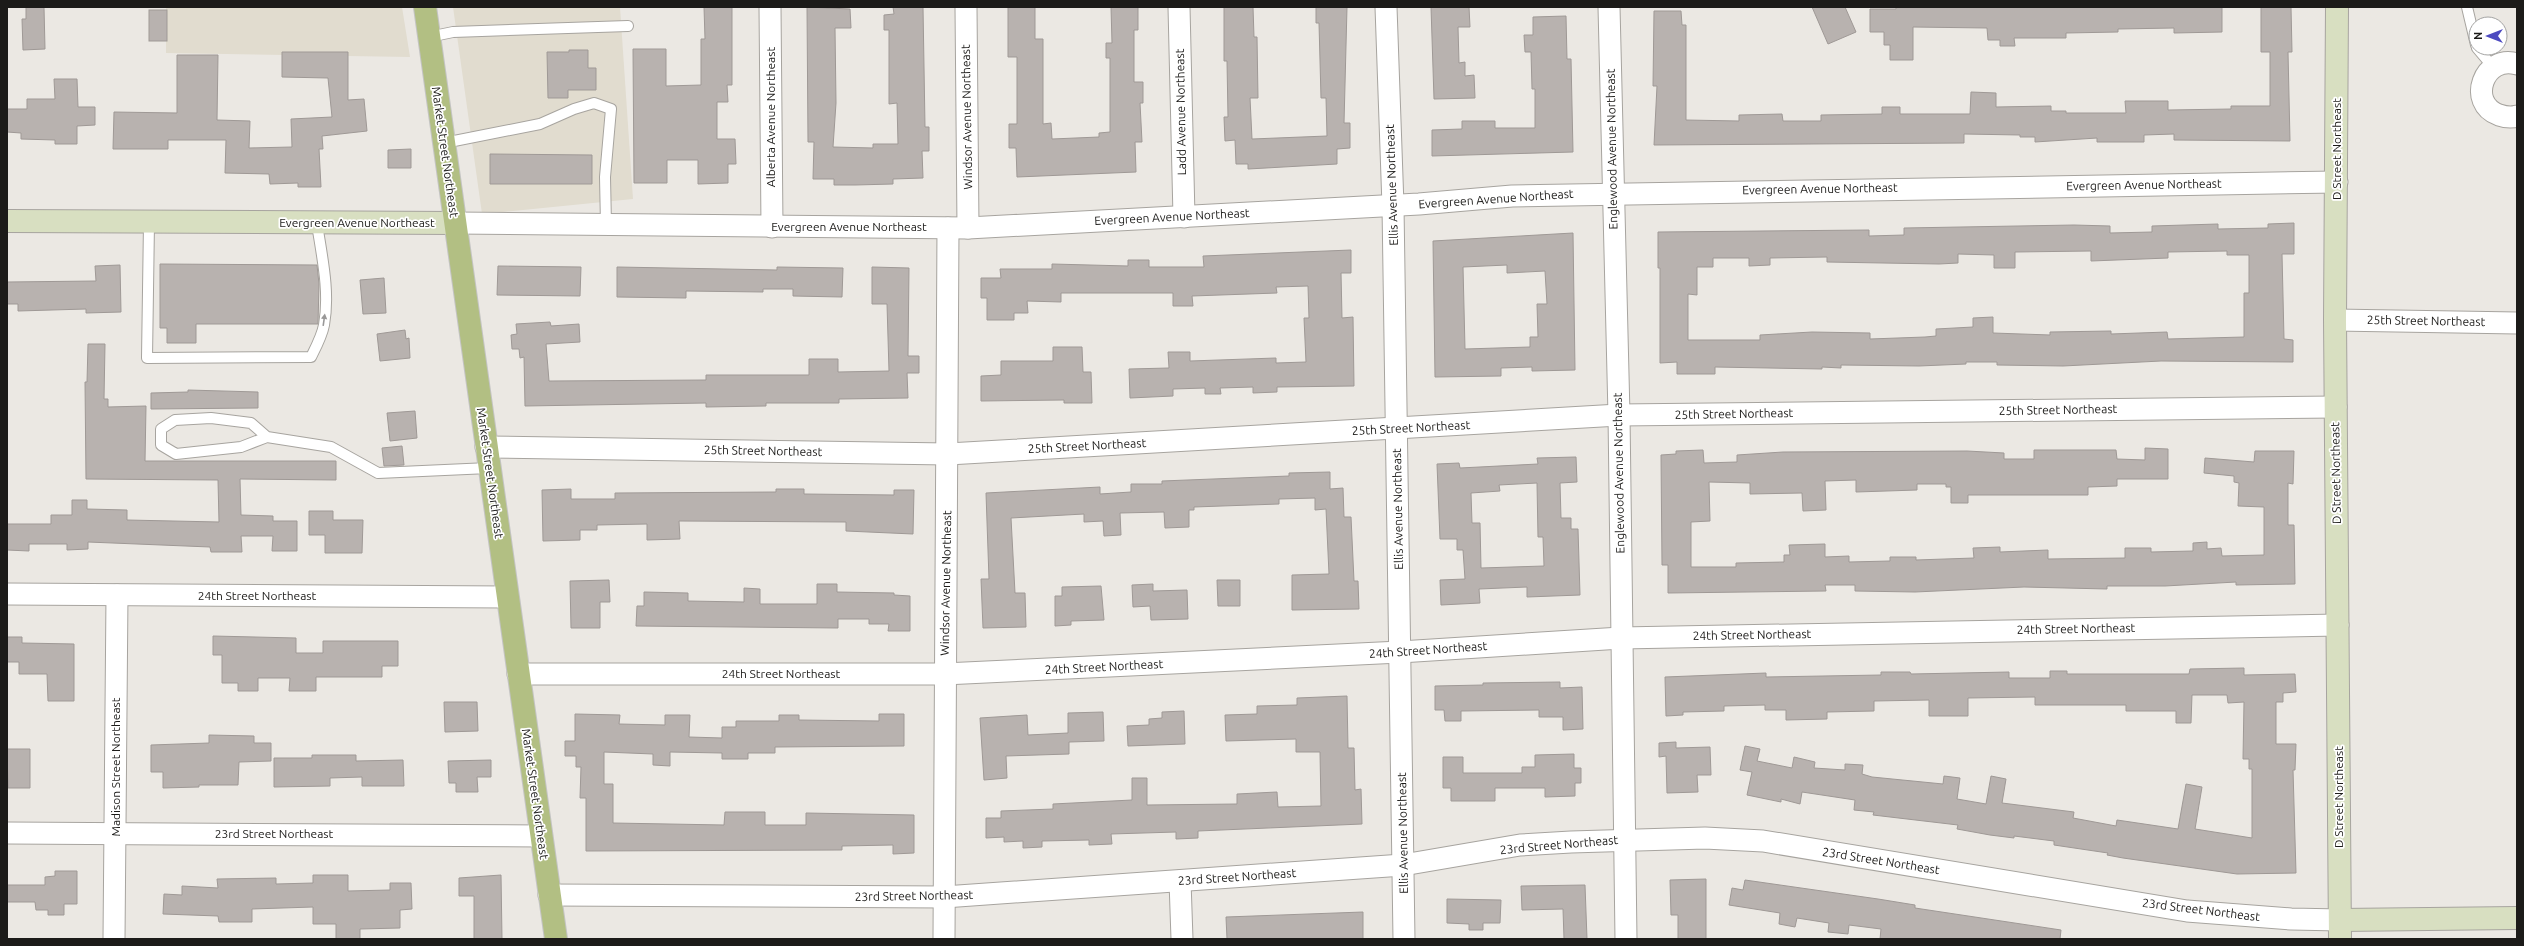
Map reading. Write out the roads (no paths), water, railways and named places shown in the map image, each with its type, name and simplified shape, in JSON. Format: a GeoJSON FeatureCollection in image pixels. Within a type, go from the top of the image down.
{"type":"FeatureCollection","features":[{"type":"Feature","properties":{"kind":"main road","name":"Market Street Northeast"},"geometry":{"type":"LineString","coordinates":[[425,7],[456,223],[487,457],[556,939]]}},
{"type":"Feature","properties":{"kind":"street","name":"Alberta Avenue Northeast"},"geometry":{"type":"LineString","coordinates":[[770,7],[772,227]]}},
{"type":"Feature","properties":{"kind":"street","name":"Windsor Avenue Northeast"},"geometry":{"type":"LineString","coordinates":[[944,939],[944,674],[948,454],[966,7]]}},
{"type":"Feature","properties":{"kind":"street","name":"Ladd Avenue Northeast"},"geometry":{"type":"LineString","coordinates":[[1179,7],[1184,217]]}},
{"type":"Feature","properties":{"kind":"street","name":"Ellis Avenue Northeast"},"geometry":{"type":"LineString","coordinates":[[1386,7],[1393,206],[1404,939]]}},
{"type":"Feature","properties":{"kind":"street","name":"Englewood Avenue Northeast"},"geometry":{"type":"LineString","coordinates":[[1609,7],[1612,192],[1619,415],[1626,939]]}},
{"type":"Feature","properties":{"kind":"street","name":"D Street Northeast"},"geometry":{"type":"LineString","coordinates":[[2337,7],[2335,320],[2340,929]]}},
{"type":"Feature","properties":{"kind":"street"},"geometry":{"type":"LineString","coordinates":[[2517,64],[2504,63],[2494,67],[2485,74],[2482,83],[2481,96],[2484,104],[2493,113],[2505,118],[2517,116]]}},
{"type":"Feature","properties":{"kind":"street","name":"Evergreen Avenue Northeast"},"geometry":{"type":"LineString","coordinates":[[7,221],[317,224],[421,222],[958,228],[1393,206],[1512,196],[1612,192],[2337,182]]}},
{"type":"Feature","properties":{"kind":"street","name":"25th Street Northeast"},"geometry":{"type":"LineString","coordinates":[[2335,320],[2517,323]]}},
{"type":"Feature","properties":{"kind":"street","name":"25th Street Northeast"},"geometry":{"type":"LineString","coordinates":[[487,457],[948,454],[1619,415],[2336,407]]}},
{"type":"Feature","properties":{"kind":"street","name":"24th Street Northeast"},"geometry":{"type":"LineString","coordinates":[[7,594],[507,597]]}},
{"type":"Feature","properties":{"kind":"street","name":"Madison Street Northeast"},"geometry":{"type":"LineString","coordinates":[[114,939],[117,595]]}},
{"type":"Feature","properties":{"kind":"street","name":"24th Street Northeast"},"geometry":{"type":"LineString","coordinates":[[518,674],[944,674],[1400,652],[1621,638],[2338,625]]}},
{"type":"Feature","properties":{"kind":"street","name":"23rd Street Northeast"},"geometry":{"type":"LineString","coordinates":[[7,833],[541,836]]}},
{"type":"Feature","properties":{"kind":"street","name":"23rd Street Northeast"},"geometry":{"type":"LineString","coordinates":[[549,895],[944,897],[1403,865],[1520,846],[1625,839],[1705,838],[1755,841],[2187,911],[2275,918],[2340,929],[2517,918]]}},
{"type":"Feature","properties":{"kind":"street"},"geometry":{"type":"LineString","coordinates":[[1180,881],[1182,939]]}},
{"type":"Feature","properties":{"kind":"lane"},"geometry":{"type":"LineString","coordinates":[[429,37],[453,32],[628,26]]}},
{"type":"Feature","properties":{"kind":"lane"},"geometry":{"type":"LineString","coordinates":[[2484,56],[2494,67]]}},
{"type":"Feature","properties":{"kind":"lane"},"geometry":{"type":"LineString","coordinates":[[444,143],[540,124],[574,109],[594,103],[611,109],[606,177],[606,225]]}},
{"type":"Feature","properties":{"kind":"lane"},"geometry":{"type":"LineString","coordinates":[[149,223],[147,358],[312,357],[324,326],[326,308],[325,275],[317,224]]}},
{"type":"Feature","properties":{"kind":"lane"},"geometry":{"type":"LineString","coordinates":[[267,437],[242,447],[190,453],[176,454],[161,445],[162,429],[175,420],[210,418],[251,424],[267,437],[331,447],[378,473],[487,457]]}}]}
